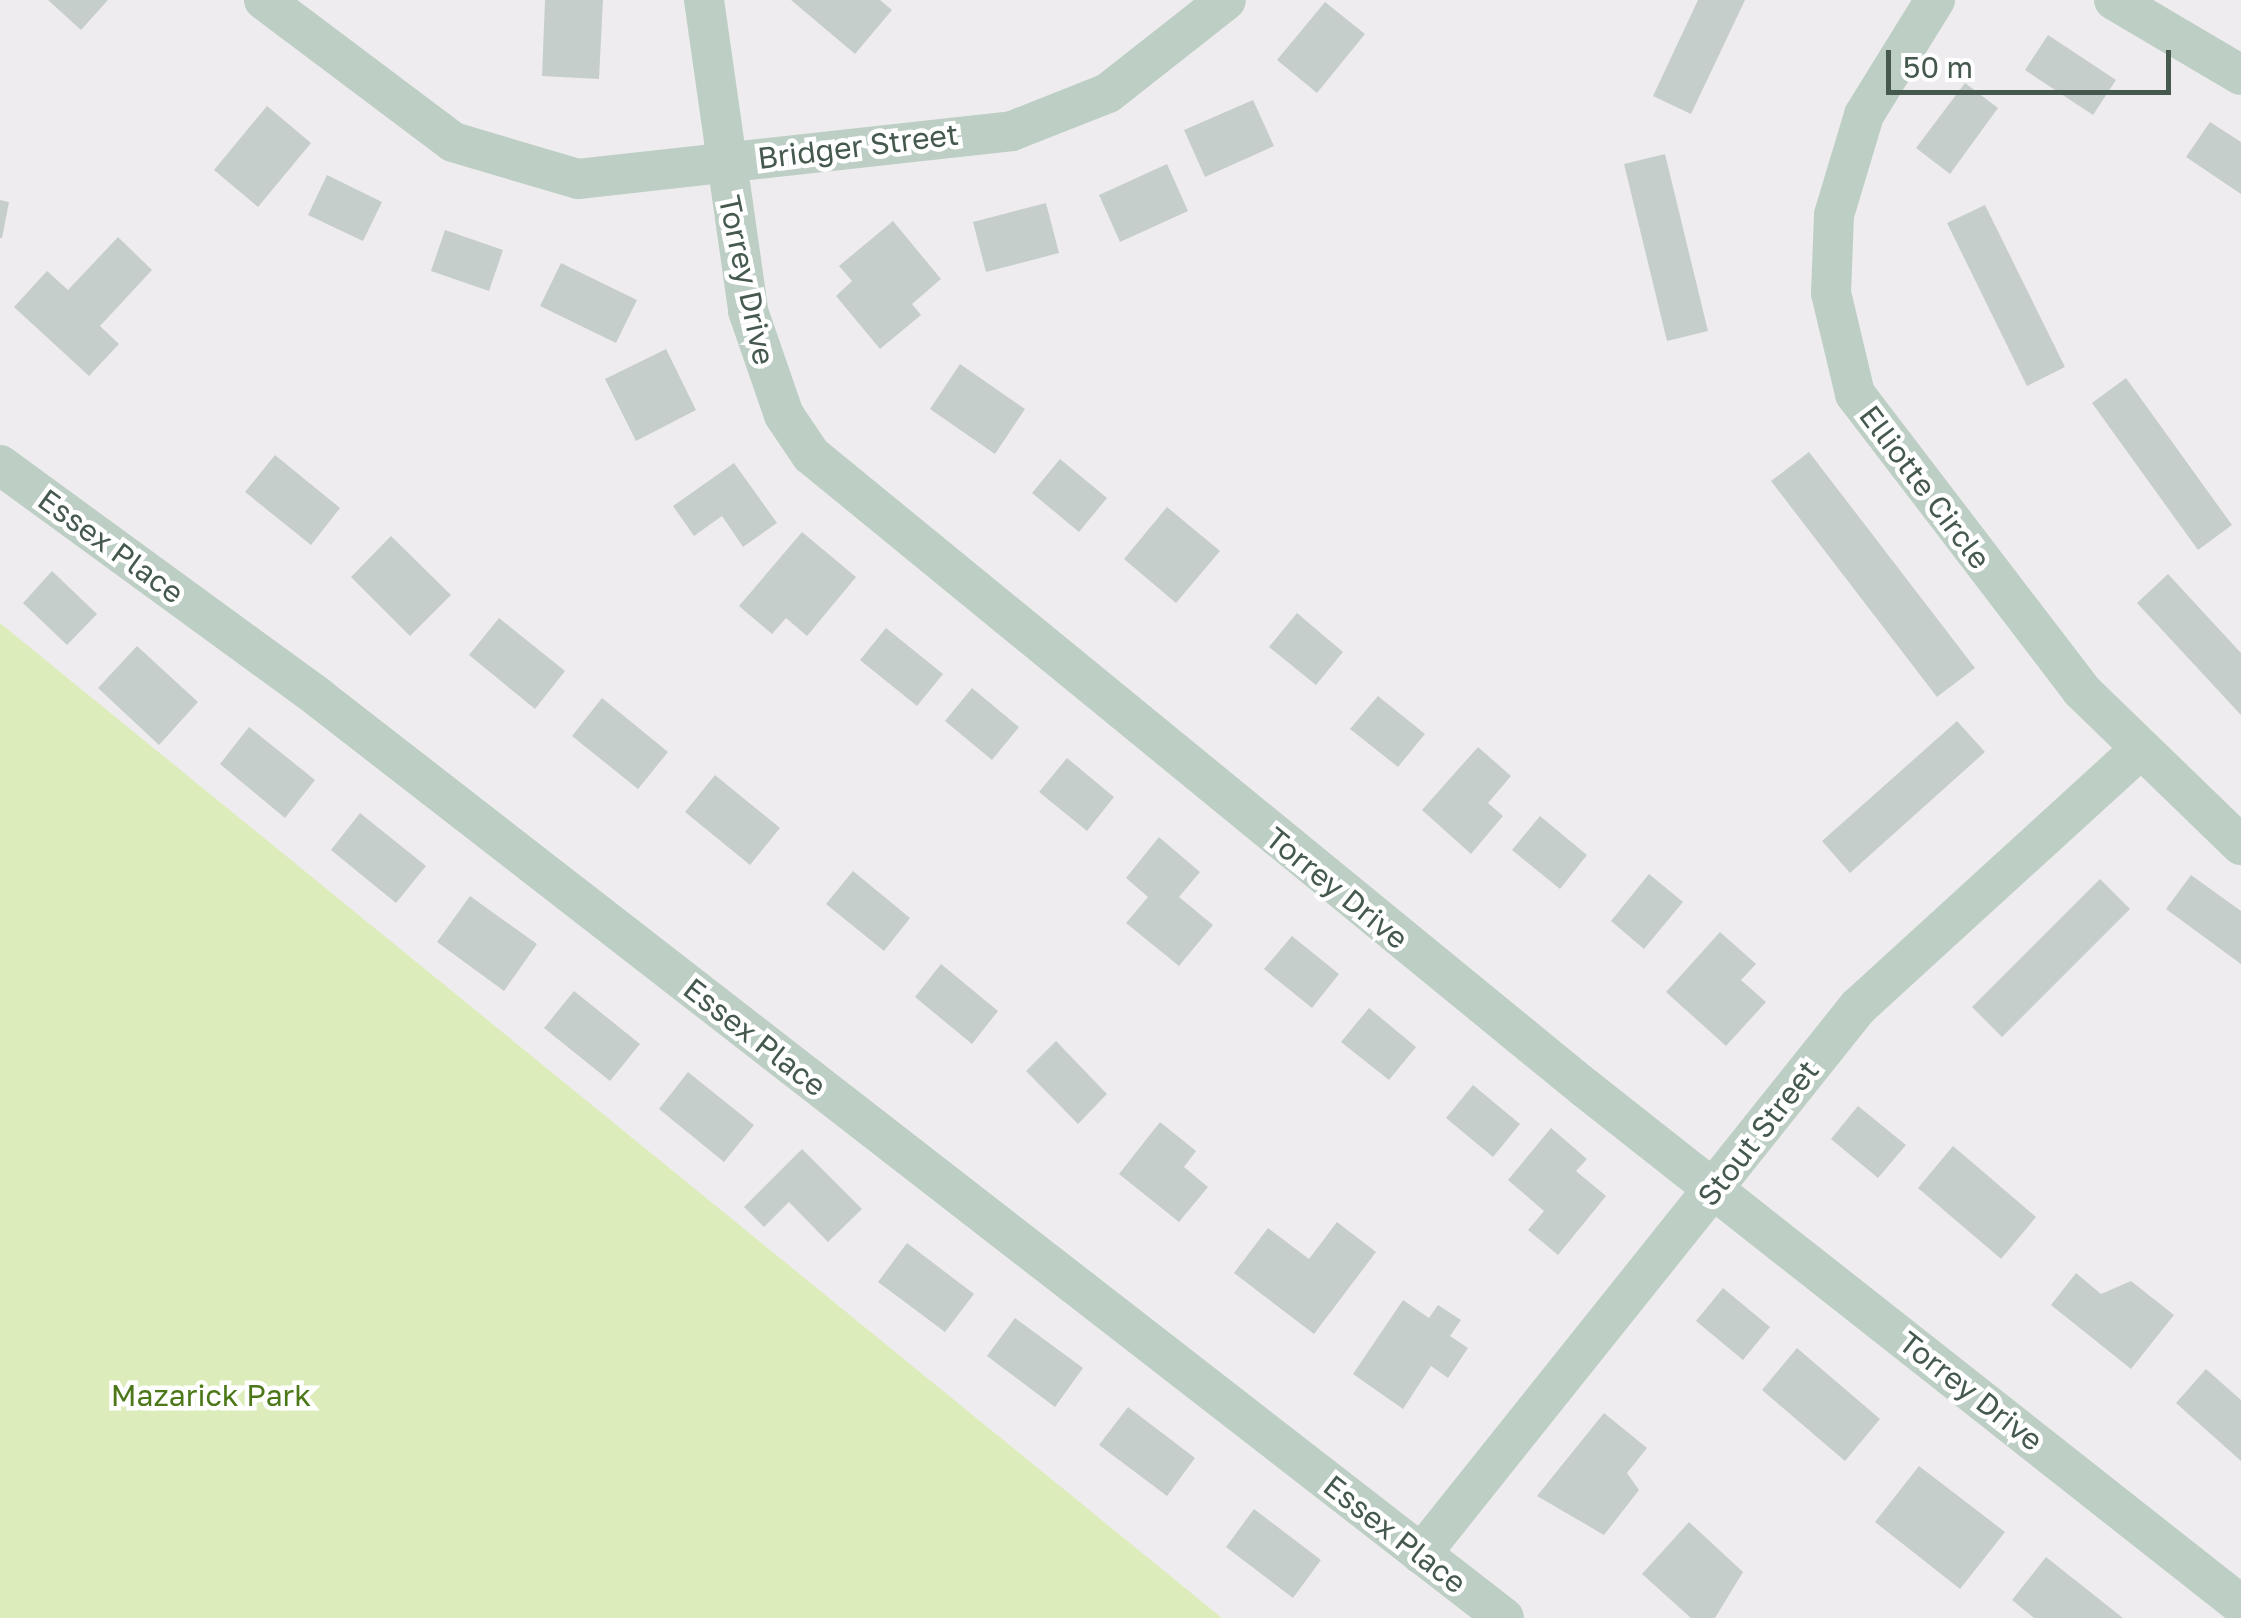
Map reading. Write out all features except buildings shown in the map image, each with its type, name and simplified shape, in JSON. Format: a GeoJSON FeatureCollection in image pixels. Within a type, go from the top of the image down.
{"type":"FeatureCollection","features":[{"type":"Feature","properties":{"kind":"street","name":"Bridger Street"},"geometry":{"type":"LineString","coordinates":[[264,0],[476,153],[578,178],[1012,131],[1061,116],[1152,66],[1226,0]]}},
{"type":"Feature","properties":{"kind":"street","name":"Torrey Drive"},"geometry":{"type":"LineString","coordinates":[[704,0],[722,162],[763,365],[811,455],[1714,1187],[2241,1605]]}},
{"type":"Feature","properties":{"kind":"street","name":"Elliotte Circle"},"geometry":{"type":"LineString","coordinates":[[1935,0],[1875,92],[1846,164],[1832,241],[1839,344],[1881,440],[2137,752],[2241,845]]}},
{"type":"Feature","properties":{"kind":"street"},"geometry":{"type":"LineString","coordinates":[[2114,0],[2241,76]]}},
{"type":"Feature","properties":{"kind":"street","name":"Essex Place"},"geometry":{"type":"LineString","coordinates":[[0,465],[319,698],[1504,1618]]}},
{"type":"Feature","properties":{"kind":"street","name":"Stout Street"},"geometry":{"type":"LineString","coordinates":[[1422,1554],[1858,1007],[2137,752]]}},
{"type":"Feature","properties":{"kind":"green space","name":"Mazarick Park"},"geometry":{"type":"Polygon","coordinates":[[[0,623],[1222,1618],[0,1618],[0,623]]]}}]}
